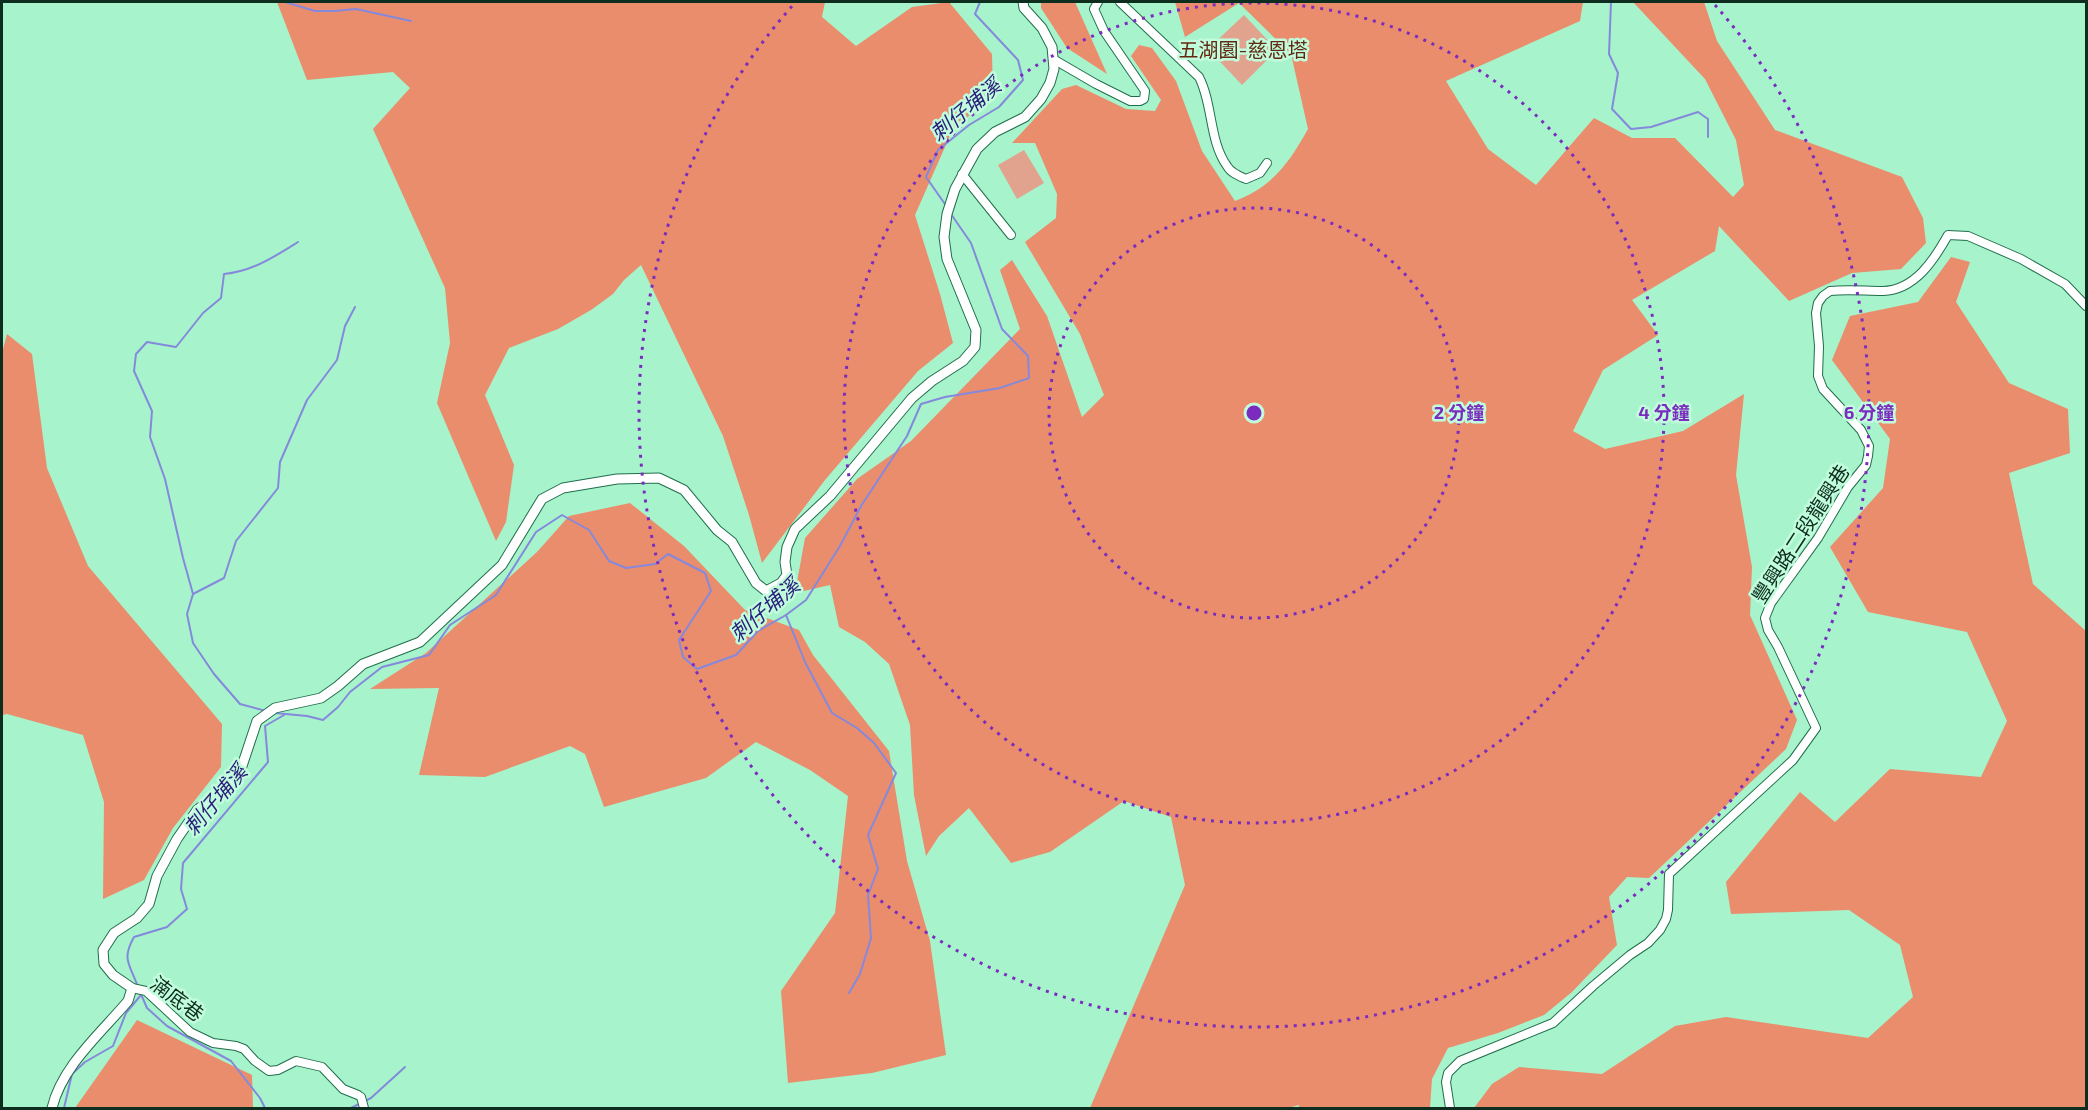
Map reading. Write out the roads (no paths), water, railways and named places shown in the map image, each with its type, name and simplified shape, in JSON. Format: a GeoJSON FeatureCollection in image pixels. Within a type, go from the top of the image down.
{"type":"FeatureCollection","features":[{"type":"Feature","properties":{"kind":"street"},"geometry":{"type":"LineString","coordinates":[[52,1108],[56,1093],[73,1066],[128,1001],[132,987],[113,975],[104,964],[104,951],[114,933],[137,918],[149,904],[157,876],[177,839],[197,810],[231,785],[241,769],[256,722],[275,708],[321,698],[363,664],[420,642],[502,565],[542,499],[563,488],[574,486],[617,479],[659,478],[684,490],[717,530],[732,542],[756,584],[766,591],[782,583],[787,575],[785,562],[787,547],[795,529],[830,496],[912,398],[932,381],[963,361],[975,347],[976,330],[947,259],[944,237],[946,214],[962,174],[977,149],[995,132],[1024,117],[1041,99],[1050,83],[1054,69],[1052,47],[1042,28],[1024,8],[1023,2]]}},
{"type":"Feature","properties":{"kind":"street"},"geometry":{"type":"LineString","coordinates":[[1053,59],[1130,101],[1144,99],[1145,91],[1104,31],[1095,9],[1098,2]]}},
{"type":"Feature","properties":{"kind":"street"},"geometry":{"type":"LineString","coordinates":[[1120,2],[1199,77],[1206,90],[1213,132],[1226,165],[1233,173],[1246,180],[1260,173],[1267,163]]}},
{"type":"Feature","properties":{"kind":"street"},"geometry":{"type":"LineString","coordinates":[[962,174],[1011,235]]}},
{"type":"Feature","properties":{"kind":"street","name":"豐興路二段龍興巷"},"geometry":{"type":"LineString","coordinates":[[1450,1108],[1446,1082],[1448,1073],[1461,1061],[1553,1023],[1593,986],[1648,943],[1666,920],[1669,874],[1793,760],[1816,728],[1768,630],[1765,618],[1771,603],[1818,538],[1848,488],[1866,465],[1868,456],[1869,446],[1861,430],[1819,384],[1820,346],[1816,312],[1823,296],[1830,291],[1886,291],[1904,286],[1920,273],[1948,235],[1953,234],[1968,236],[2021,259],[2065,285],[2086,306]]}},
{"type":"Feature","properties":{"kind":"street","name":"湳底巷"},"geometry":{"type":"LineString","coordinates":[[132,987],[146,991],[190,1032],[213,1043],[244,1049],[269,1071],[278,1070],[297,1061],[322,1067],[343,1089],[359,1096],[364,1108]]}},
{"type":"Feature","properties":{"kind":"waterway"},"geometry":{"type":"LineString","coordinates":[[285,2],[315,11],[356,9],[411,21]]}},
{"type":"Feature","properties":{"kind":"waterway","name":"刺仔埔溪"},"geometry":{"type":"LineString","coordinates":[[947,207],[926,177],[938,150],[969,125],[999,107],[1023,80],[1018,60],[975,14],[980,2]]}},
{"type":"Feature","properties":{"kind":"waterway"},"geometry":{"type":"LineString","coordinates":[[1611,2],[1609,54],[1618,73],[1612,109],[1631,129],[1651,127],[1698,112],[1708,119],[1708,137]]}},
{"type":"Feature","properties":{"kind":"waterway","name":"刺仔埔溪"},"geometry":{"type":"LineString","coordinates":[[275,713],[323,720],[350,692],[382,667],[429,655],[450,625],[496,595],[536,532],[562,515],[589,530],[609,561],[626,568],[655,564],[668,554],[705,573],[711,591],[679,640],[683,657],[697,669],[736,655],[758,631],[806,600],[840,546],[861,506],[907,436],[921,404],[945,397],[1000,388],[1029,378],[1028,356],[1002,329],[971,243],[951,214]]}},
{"type":"Feature","properties":{"kind":"waterway"},"geometry":{"type":"LineString","coordinates":[[266,711],[240,704],[214,674],[193,643],[187,614],[193,594],[165,479],[150,437],[152,411],[134,371],[136,354],[147,342],[176,347],[203,313],[221,298],[224,274],[254,267],[298,242]]}},
{"type":"Feature","properties":{"kind":"waterway"},"geometry":{"type":"LineString","coordinates":[[193,594],[224,578],[236,541],[278,488],[280,462],[307,400],[337,360],[345,326],[355,307]]}},
{"type":"Feature","properties":{"kind":"waterway"},"geometry":{"type":"LineString","coordinates":[[786,615],[805,662],[832,713],[857,728],[874,743],[896,773],[868,835],[878,869],[868,895],[871,938],[860,974],[849,993]]}},
{"type":"Feature","properties":{"kind":"waterway","name":"刺仔埔溪"},"geometry":{"type":"LineString","coordinates":[[138,987],[127,957],[134,937],[167,927],[187,909],[181,889],[183,863],[268,762],[265,726],[284,715]]}},
{"type":"Feature","properties":{"kind":"waterway","name":"刺仔埔溪"},"geometry":{"type":"LineString","coordinates":[[140,992],[147,1008],[167,1026],[231,1061],[260,1098],[265,1108]]}},
{"type":"Feature","properties":{"kind":"waterway"},"geometry":{"type":"LineString","coordinates":[[64,1108],[72,1074],[85,1062],[113,1046],[126,1013],[141,995]]}},
{"type":"Feature","properties":{"kind":"waterway"},"geometry":{"type":"LineString","coordinates":[[351,1108],[371,1098],[405,1067]]}},
{"type":"Feature","properties":{"kind":"park label","name":"五湖園-慈恩塔"},"geometry":{"type":"Point","coordinates":[1243,50]}}]}
